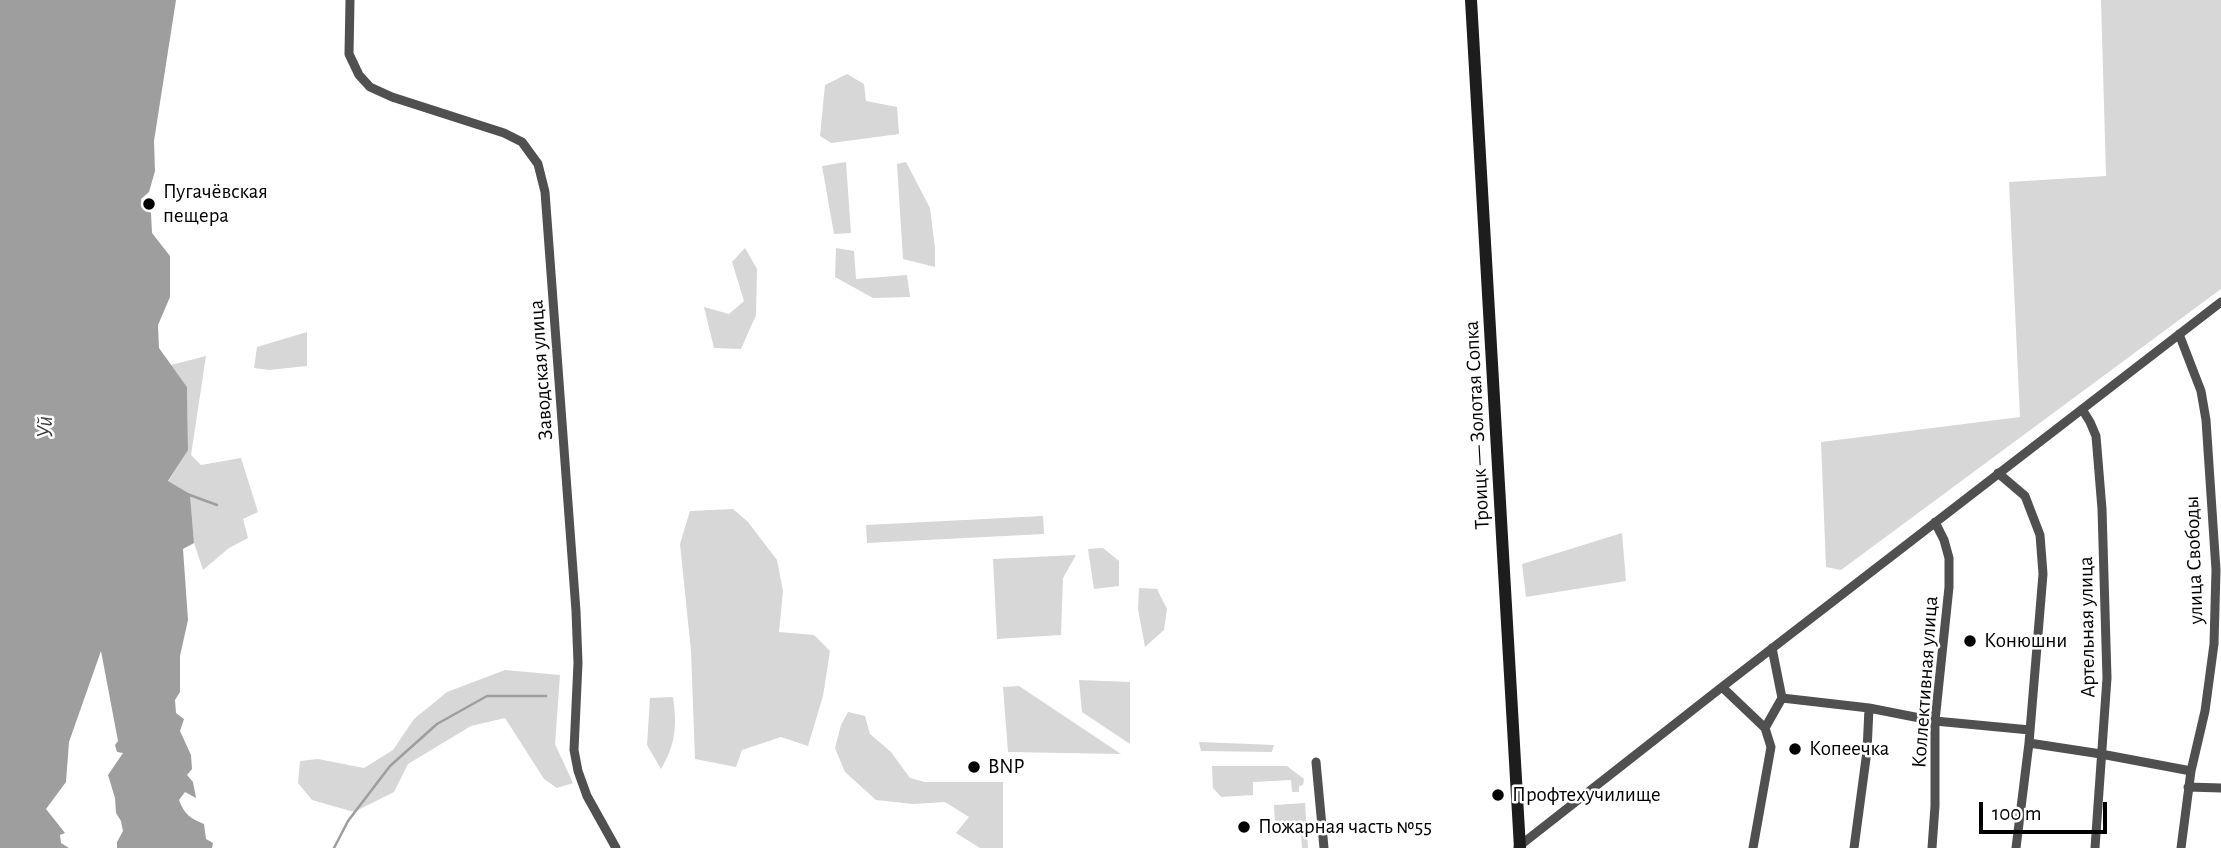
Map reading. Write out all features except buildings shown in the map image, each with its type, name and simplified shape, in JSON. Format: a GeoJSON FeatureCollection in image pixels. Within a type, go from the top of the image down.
{"type":"FeatureCollection","features":[{"type":"Feature","properties":{"kind":"street","name":"Заводская улица"},"geometry":{"type":"LineString","coordinates":[[350,0],[349,54],[359,75],[370,87],[392,97],[504,133],[522,142],[538,163],[545,192],[576,611],[578,663],[574,750],[587,796],[616,848]]}},
{"type":"Feature","properties":{"kind":"street","name":"Троицк — Золотая Сопка"},"geometry":{"type":"LineString","coordinates":[[1471,0],[1520,847]]}},
{"type":"Feature","properties":{"kind":"street"},"geometry":{"type":"LineString","coordinates":[[1520,847],[1772,648],[2221,302]]}},
{"type":"Feature","properties":{"kind":"street","name":"улица Свободы"},"geometry":{"type":"LineString","coordinates":[[2179,334],[2203,400],[2216,570],[2214,644],[2205,711],[2188,787],[2181,848]]}},
{"type":"Feature","properties":{"kind":"street","name":"Артельная улица"},"geometry":{"type":"LineString","coordinates":[[2082,409],[2096,436],[2102,509],[2107,678],[2095,848]]}},
{"type":"Feature","properties":{"kind":"street"},"geometry":{"type":"LineString","coordinates":[[1998,473],[2025,496],[2040,535],[2043,575],[2029,743],[2016,848]]}},
{"type":"Feature","properties":{"kind":"street","name":"Коллективная улица"},"geometry":{"type":"LineString","coordinates":[[1932,848],[1935,721],[1949,587],[1949,558],[1935,522]]}},
{"type":"Feature","properties":{"kind":"street"},"geometry":{"type":"LineString","coordinates":[[1765,728],[1782,698],[1772,648]]}},
{"type":"Feature","properties":{"kind":"street"},"geometry":{"type":"LineString","coordinates":[[1722,687],[1765,728],[1771,747],[1753,848]]}},
{"type":"Feature","properties":{"kind":"street"},"geometry":{"type":"LineString","coordinates":[[1782,698],[1869,708],[1935,721],[2030,730]]}},
{"type":"Feature","properties":{"kind":"street"},"geometry":{"type":"LineString","coordinates":[[1854,848],[1867,751],[1869,708]]}},
{"type":"Feature","properties":{"kind":"street"},"geometry":{"type":"LineString","coordinates":[[2029,743],[2191,771]]}},
{"type":"Feature","properties":{"kind":"street"},"geometry":{"type":"LineString","coordinates":[[1316,762],[1324,848]]}},
{"type":"Feature","properties":{"kind":"street"},"geometry":{"type":"LineString","coordinates":[[2188,787],[2221,788]]}},
{"type":"Feature","properties":{"kind":"shaded area"},"geometry":{"type":"Polygon","coordinates":[[[2101,0],[2221,0],[2221,289],[1841,570],[1826,567],[1821,442],[2020,417],[2009,182],[2106,176],[2101,0]]]}},
{"type":"Feature","properties":{"kind":"shaded area"},"geometry":{"type":"Polygon","coordinates":[[[847,74],[864,84],[866,101],[897,107],[899,134],[831,143],[820,136],[825,85],[847,74]]]}},
{"type":"Feature","properties":{"kind":"shaded area"},"geometry":{"type":"Polygon","coordinates":[[[846,162],[851,233],[834,234],[822,166],[846,162]]]}},
{"type":"Feature","properties":{"kind":"shaded area"},"geometry":{"type":"Polygon","coordinates":[[[906,162],[930,208],[935,267],[903,259],[897,164],[906,162]]]}},
{"type":"Feature","properties":{"kind":"shaded area"},"geometry":{"type":"Polygon","coordinates":[[[745,248],[757,269],[756,315],[741,349],[714,348],[704,307],[729,314],[744,301],[732,262],[745,248]]]}},
{"type":"Feature","properties":{"kind":"shaded area"},"geometry":{"type":"Polygon","coordinates":[[[836,248],[854,251],[856,279],[907,275],[910,297],[873,298],[835,277],[836,248]]]}},
{"type":"Feature","properties":{"kind":"shaded area"},"geometry":{"type":"Polygon","coordinates":[[[307,332],[307,366],[269,370],[254,368],[257,347],[307,332]]]}},
{"type":"Feature","properties":{"kind":"shaded area"},"geometry":{"type":"Polygon","coordinates":[[[206,356],[191,455],[201,465],[241,458],[258,512],[243,519],[248,538],[229,548],[203,570],[194,543],[190,494],[168,482],[188,449],[187,387],[171,365],[206,356]]]}},
{"type":"Feature","properties":{"kind":"shaded area"},"geometry":{"type":"Polygon","coordinates":[[[733,509],[748,522],[777,560],[783,591],[779,632],[814,635],[830,651],[823,696],[808,746],[781,737],[742,750],[736,767],[695,759],[691,651],[680,544],[690,511],[733,509]]]}},
{"type":"Feature","properties":{"kind":"shaded area"},"geometry":{"type":"Polygon","coordinates":[[[1043,516],[1044,534],[867,543],[866,525],[1043,516]]]}},
{"type":"Feature","properties":{"kind":"shaded area"},"geometry":{"type":"Polygon","coordinates":[[[1622,533],[1626,581],[1526,597],[1522,564],[1622,533]]]}},
{"type":"Feature","properties":{"kind":"shaded area"},"geometry":{"type":"Polygon","coordinates":[[[1103,548],[1119,561],[1119,586],[1094,589],[1088,549],[1103,548]]]}},
{"type":"Feature","properties":{"kind":"shaded area"},"geometry":{"type":"Polygon","coordinates":[[[1076,555],[1063,578],[1061,635],[997,639],[993,559],[1076,555]]]}},
{"type":"Feature","properties":{"kind":"shaded area"},"geometry":{"type":"Polygon","coordinates":[[[1139,588],[1157,589],[1167,609],[1164,630],[1145,647],[1138,609],[1139,588]]]}},
{"type":"Feature","properties":{"kind":"shaded area"},"geometry":{"type":"Polygon","coordinates":[[[505,670],[560,675],[555,744],[573,783],[557,788],[544,779],[505,718],[471,726],[408,764],[394,792],[354,812],[312,800],[298,783],[300,761],[318,759],[364,768],[393,750],[414,719],[447,692],[505,670]]]}},
{"type":"Feature","properties":{"kind":"shaded area"},"geometry":{"type":"Polygon","coordinates":[[[1079,680],[1130,682],[1130,744],[1082,712],[1079,680]]]}},
{"type":"Feature","properties":{"kind":"shaded area"},"geometry":{"type":"Polygon","coordinates":[[[1019,686],[1121,754],[1008,752],[1003,687],[1019,686]]]}},
{"type":"Feature","properties":{"kind":"shaded area"},"geometry":{"type":"Polygon","coordinates":[[[673,697],[674,734],[670,751],[661,769],[647,745],[650,698],[673,697]]]}},
{"type":"Feature","properties":{"kind":"shaded area"},"geometry":{"type":"Polygon","coordinates":[[[848,712],[865,716],[870,734],[891,752],[910,778],[925,782],[1003,782],[1003,848],[980,848],[956,833],[969,817],[945,802],[913,804],[876,800],[845,772],[835,748],[841,725],[848,712]]]}},
{"type":"Feature","properties":{"kind":"shaded area"},"geometry":{"type":"Polygon","coordinates":[[[1199,742],[1274,745],[1272,752],[1201,751],[1199,742]]]}},
{"type":"Feature","properties":{"kind":"shaded area"},"geometry":{"type":"Polygon","coordinates":[[[1212,766],[1287,766],[1304,779],[1303,785],[1299,786],[1299,792],[1292,792],[1291,780],[1253,782],[1253,795],[1221,797],[1213,788],[1212,766]]]}},
{"type":"Feature","properties":{"kind":"shaded area"},"geometry":{"type":"Polygon","coordinates":[[[1305,803],[1308,848],[1302,848],[1300,821],[1285,822],[1285,829],[1279,829],[1275,824],[1274,805],[1305,803]]]}},
{"type":"Feature","properties":{"kind":"water","name":"Уй"},"geometry":{"type":"Polygon","coordinates":[[[0,0],[176,0],[154,141],[155,171],[149,192],[141,199],[151,213],[152,233],[170,256],[170,297],[158,325],[159,348],[187,387],[188,450],[168,481],[190,494],[194,543],[183,549],[188,620],[180,656],[180,692],[175,700],[176,713],[184,719],[180,731],[191,755],[192,769],[187,775],[193,782],[196,798],[185,792],[179,800],[188,815],[204,824],[206,839],[213,843],[212,848],[117,848],[123,831],[116,813],[115,798],[108,775],[123,753],[117,752],[115,745],[118,741],[101,651],[69,742],[66,782],[46,809],[65,833],[60,835],[61,843],[69,848],[0,848],[0,0]]]}},
{"type":"Feature","properties":{"kind":"waterway"},"geometry":{"type":"LineString","coordinates":[[187,494],[217,505]]}},
{"type":"Feature","properties":{"kind":"waterway"},"geometry":{"type":"LineString","coordinates":[[334,848],[348,821],[390,766],[437,724],[487,696],[546,696]]}},
{"type":"Feature","properties":{"kind":"place","name":"Пугачёвская пещера"},"geometry":{"type":"Point","coordinates":[149,204]}},
{"type":"Feature","properties":{"kind":"place","name":"Конюшни"},"geometry":{"type":"Point","coordinates":[1970,641]}},
{"type":"Feature","properties":{"kind":"place","name":"Копеечка"},"geometry":{"type":"Point","coordinates":[1795,749]}},
{"type":"Feature","properties":{"kind":"place","name":"BNP"},"geometry":{"type":"Point","coordinates":[974,767]}},
{"type":"Feature","properties":{"kind":"place","name":"Профтехучилище"},"geometry":{"type":"Point","coordinates":[1498,795]}},
{"type":"Feature","properties":{"kind":"place","name":"Пожарная часть №55"},"geometry":{"type":"Point","coordinates":[1244,827]}}]}
